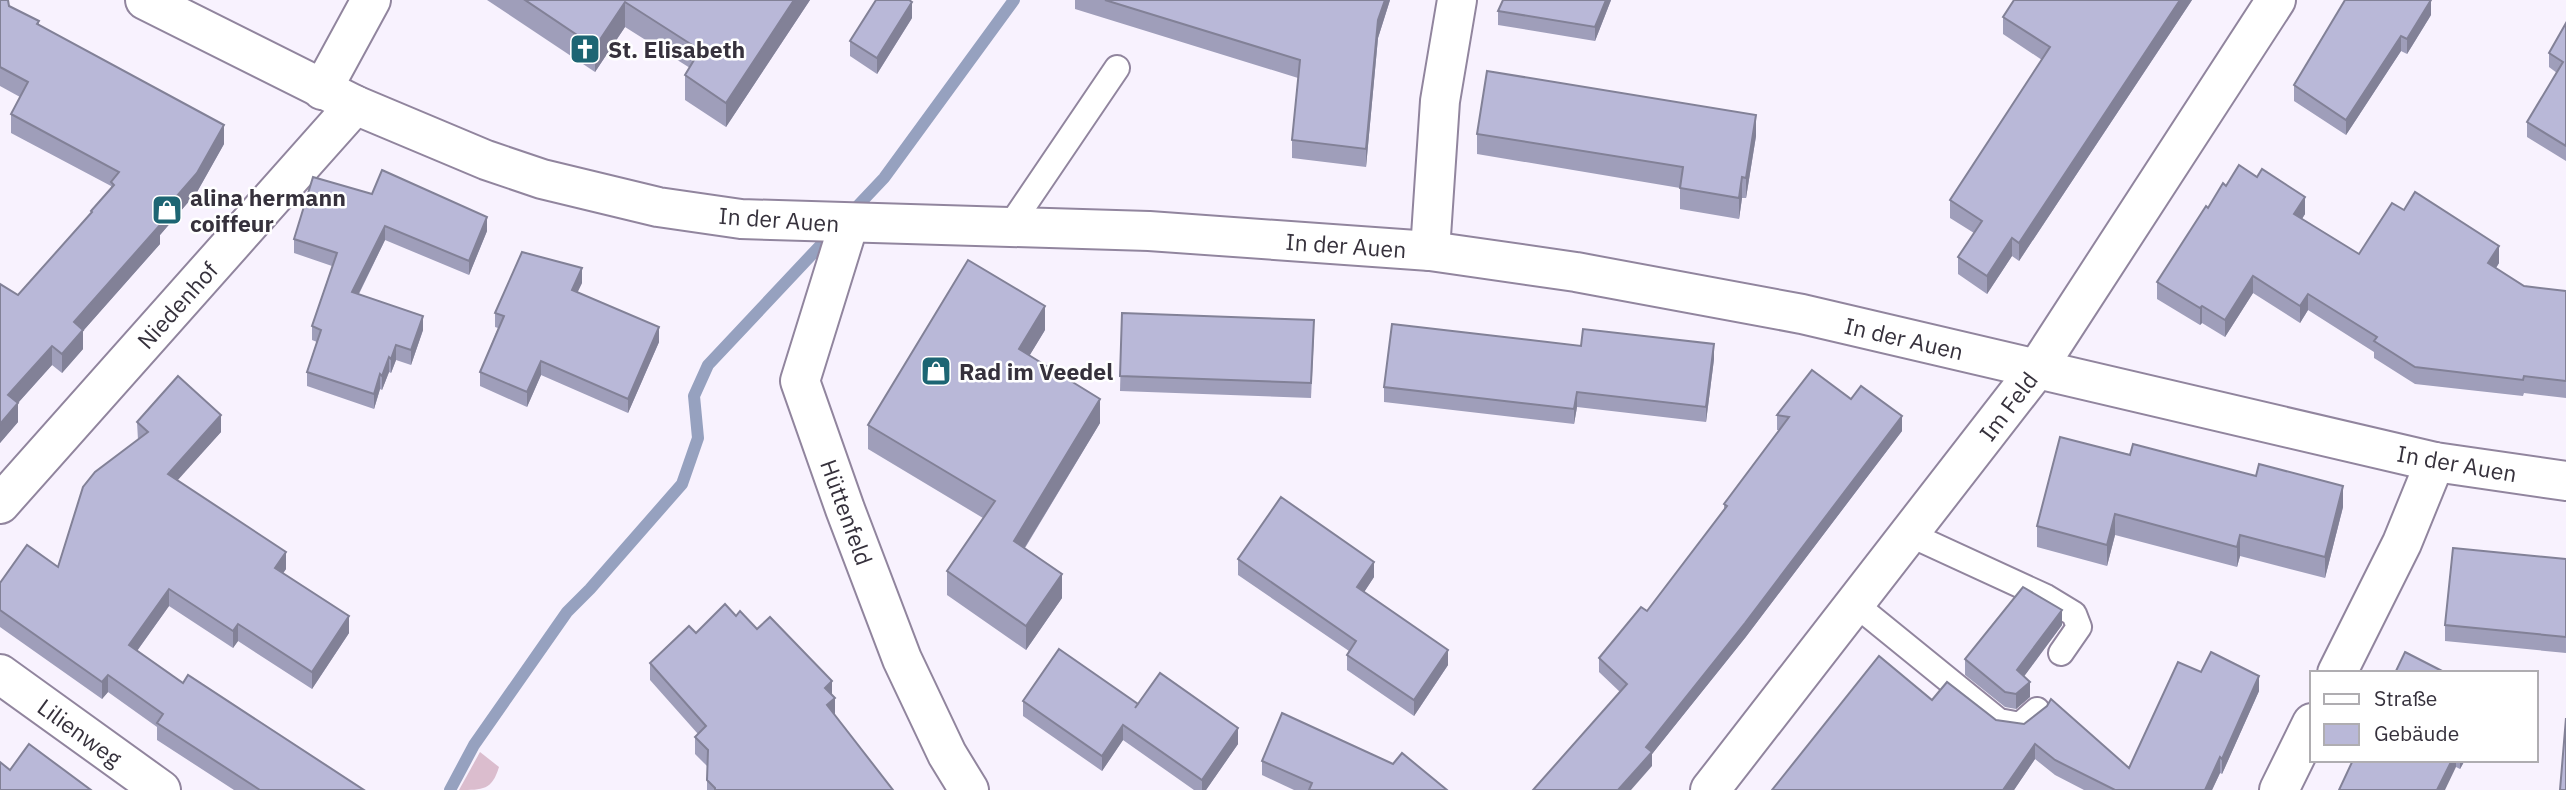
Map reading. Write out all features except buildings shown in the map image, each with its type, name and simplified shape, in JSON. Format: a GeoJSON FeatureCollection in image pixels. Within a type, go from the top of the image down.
{"type":"FeatureCollection","features":[{"type":"Feature","properties":{"kind":"street","name":"In der Auen"},"geometry":{"type":"LineString","coordinates":[[145,0],[339,98],[486,160],[542,179],[658,207],[741,219],[848,229],[1010,226],[1149,231],[1430,251],[1576,272],[1802,314],[2435,462],[2566,481]]}},
{"type":"Feature","properties":{"kind":"street","name":"Niedenhof"},"geometry":{"type":"LineString","coordinates":[[0,504],[339,98],[371,0]]}},
{"type":"Feature","properties":{"kind":"street"},"geometry":{"type":"LineString","coordinates":[[1430,251],[1440,101],[1457,0]]}},
{"type":"Feature","properties":{"kind":"street","name":"Im Feld"},"geometry":{"type":"LineString","coordinates":[[1710,790],[2036,370],[2276,0]]}},
{"type":"Feature","properties":{"kind":"street","name":"Hüttenfeld"},"geometry":{"type":"LineString","coordinates":[[848,229],[800,381],[902,659],[947,754],[969,790]]}},
{"type":"Feature","properties":{"kind":"street"},"geometry":{"type":"LineString","coordinates":[[2338,671],[2402,543],[2435,462]]}},
{"type":"Feature","properties":{"kind":"street","name":"Lilienweg"},"geometry":{"type":"LineString","coordinates":[[0,674],[161,790]]}},
{"type":"Feature","properties":{"kind":"street"},"geometry":{"type":"LineString","coordinates":[[2279,790],[2310,727]]}},
{"type":"Feature","properties":{"kind":"lane"},"geometry":{"type":"LineString","coordinates":[[1010,226],[1117,68]]}},
{"type":"Feature","properties":{"kind":"lane"},"geometry":{"type":"LineString","coordinates":[[1909,534],[2046,597],[2074,614],[2079,626],[2061,653]]}},
{"type":"Feature","properties":{"kind":"lane"},"geometry":{"type":"LineString","coordinates":[[1855,604],[1999,721],[2020,725],[2037,710]]}},
{"type":"Feature","properties":{"kind":"shaded area"},"geometry":{"type":"Polygon","coordinates":[[[480,752],[499,767],[496,775],[485,787],[459,790],[480,752]]]}},
{"type":"Feature","properties":{"kind":"waterway"},"geometry":{"type":"LineString","coordinates":[[850,214],[884,178],[1014,0]]}},
{"type":"Feature","properties":{"kind":"waterway"},"geometry":{"type":"LineString","coordinates":[[450,790],[474,745],[567,612],[682,484],[698,438],[694,396],[708,365],[833,232]]}},
{"type":"Feature","properties":{"kind":"place","name":"St. Elisabeth"},"geometry":{"type":"Point","coordinates":[585,49]}},
{"type":"Feature","properties":{"kind":"place","name":"alina hermann coiffeur"},"geometry":{"type":"Point","coordinates":[167,210]}},
{"type":"Feature","properties":{"kind":"place","name":"Rad im Veedel"},"geometry":{"type":"Point","coordinates":[936,371]}}]}
